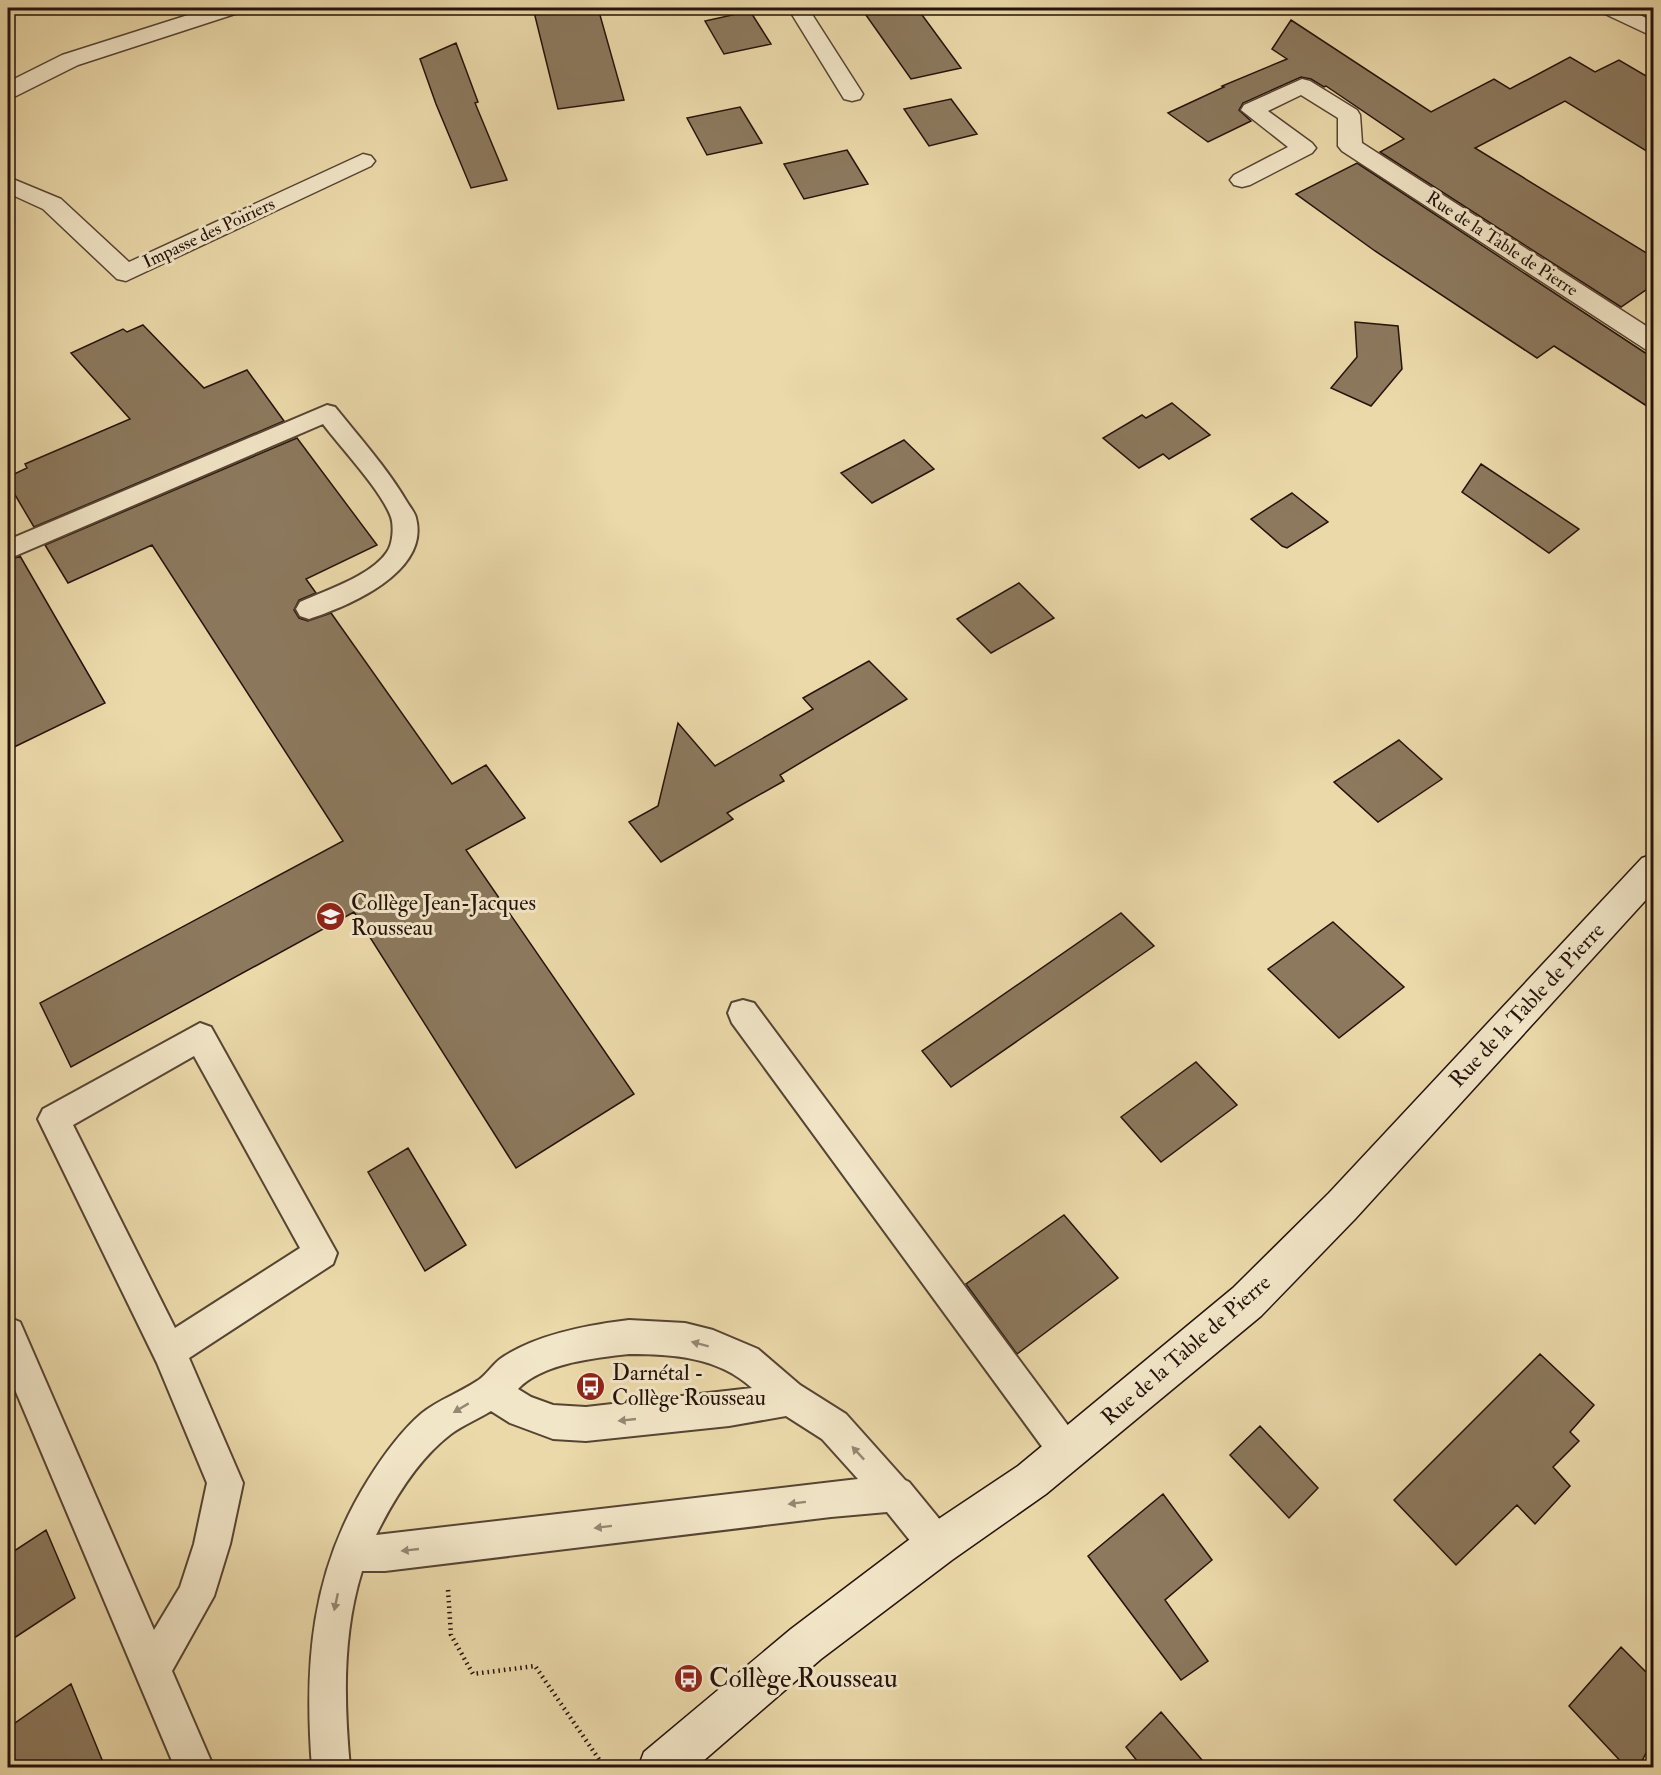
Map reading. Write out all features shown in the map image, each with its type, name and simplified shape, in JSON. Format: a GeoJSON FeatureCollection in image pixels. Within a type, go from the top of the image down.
{"type":"FeatureCollection","features":[{"type":"Feature","properties":{"kind":"street"},"geometry":{"type":"LineString","coordinates":[[8,91],[70,60],[230,8]]}},
{"type":"Feature","properties":{"kind":"street"},"geometry":{"type":"LineString","coordinates":[[798,8],[852,94]]}},
{"type":"Feature","properties":{"kind":"street"},"geometry":{"type":"LineString","coordinates":[[1611,8],[1653,31]]}},
{"type":"Feature","properties":{"kind":"street"},"geometry":{"type":"LineString","coordinates":[[1242,180],[1304,148],[1350,146],[1348,115],[1302,86],[1252,110],[1304,148]]}},
{"type":"Feature","properties":{"kind":"street","name":"Rue de la Table de Pierre"},"geometry":{"type":"LineString","coordinates":[[1350,146],[1653,343]]}},
{"type":"Feature","properties":{"kind":"street","name":"Impasse des Poiriers"},"geometry":{"type":"LineString","coordinates":[[8,184],[52,204],[126,273],[363,161]]}},
{"type":"Feature","properties":{"kind":"street","name":"Rue de la Table de Pierre"},"geometry":{"type":"LineString","coordinates":[[660,1767],[806,1644],[937,1545],[1032,1480],[1247,1302],[1342,1206],[1653,868]]}},
{"type":"Feature","properties":{"kind":"lane"},"geometry":{"type":"LineString","coordinates":[[8,550],[327,413],[388,490],[404,518],[404,541],[397,558],[373,579],[309,609]]}},
{"type":"Feature","properties":{"kind":"lane"},"geometry":{"type":"LineString","coordinates":[[743,1013],[1066,1451]]}},
{"type":"Feature","properties":{"kind":"lane"},"geometry":{"type":"LineString","coordinates":[[153,1667],[196,1596],[212,1544],[225,1483],[169,1351],[54,1119],[200,1037],[321,1254],[169,1351]]}},
{"type":"Feature","properties":{"kind":"lane"},"geometry":{"type":"LineString","coordinates":[[8,1334],[195,1767]]}},
{"type":"Feature","properties":{"kind":"lane"},"geometry":{"type":"LineString","coordinates":[[331,1767],[326,1706],[328,1649],[336,1600],[349,1553],[367,1516],[411,1450],[435,1425],[465,1405],[492,1392],[517,1367],[544,1356],[624,1336],[659,1336],[696,1342],[741,1357],[789,1398],[830,1423],[897,1494],[937,1545]]}},
{"type":"Feature","properties":{"kind":"lane"},"geometry":{"type":"LineString","coordinates":[[492,1392],[522,1411],[553,1422],[586,1424],[729,1409],[789,1398]]}},
{"type":"Feature","properties":{"kind":"lane"},"geometry":{"type":"LineString","coordinates":[[349,1553],[385,1553],[831,1499],[897,1494]]}},
{"type":"Feature","properties":{"kind":"path"},"geometry":{"type":"LineString","coordinates":[[445,1546],[451,1635],[473,1674],[535,1666],[605,1767]]}},
{"type":"Feature","properties":{"kind":"building"},"geometry":{"type":"Polygon","coordinates":[[[533,8],[598,8],[624,100],[558,109],[533,8]]]}},
{"type":"Feature","properties":{"kind":"building"},"geometry":{"type":"Polygon","coordinates":[[[861,8],[917,8],[961,68],[911,79],[861,8]]]}},
{"type":"Feature","properties":{"kind":"building"},"geometry":{"type":"Polygon","coordinates":[[[750,11],[771,44],[724,54],[705,21],[750,11]]]}},
{"type":"Feature","properties":{"kind":"building"},"geometry":{"type":"Polygon","coordinates":[[[1291,20],[1431,112],[1494,79],[1510,89],[1570,57],[1595,72],[1619,60],[1653,80],[1653,155],[1565,101],[1475,148],[1653,257],[1653,285],[1621,307],[1380,152],[1404,139],[1326,86],[1311,79],[1301,77],[1243,103],[1239,110],[1251,121],[1208,142],[1168,113],[1224,87],[1222,86],[1287,59],[1272,49],[1291,20]]]}},
{"type":"Feature","properties":{"kind":"building"},"geometry":{"type":"Polygon","coordinates":[[[456,43],[478,102],[475,103],[507,180],[471,188],[436,104],[420,59],[456,43]]]}},
{"type":"Feature","properties":{"kind":"building"},"geometry":{"type":"Polygon","coordinates":[[[951,99],[977,134],[929,146],[904,109],[951,99]]]}},
{"type":"Feature","properties":{"kind":"building"},"geometry":{"type":"Polygon","coordinates":[[[740,107],[762,143],[707,155],[687,118],[740,107]]]}},
{"type":"Feature","properties":{"kind":"building"},"geometry":{"type":"Polygon","coordinates":[[[847,150],[868,184],[804,199],[784,164],[847,150]]]}},
{"type":"Feature","properties":{"kind":"building"},"geometry":{"type":"Polygon","coordinates":[[[1357,163],[1653,358],[1653,410],[1554,346],[1537,358],[1375,251],[1296,194],[1357,163]]]}},
{"type":"Feature","properties":{"kind":"building"},"geometry":{"type":"Polygon","coordinates":[[[1355,322],[1398,326],[1402,369],[1371,406],[1331,388],[1357,357],[1355,322]]]}},
{"type":"Feature","properties":{"kind":"building"},"geometry":{"type":"Polygon","coordinates":[[[143,325],[204,388],[247,370],[284,421],[34,527],[8,483],[8,477],[27,468],[25,464],[130,419],[71,353],[123,329],[127,332],[143,325]]]}},
{"type":"Feature","properties":{"kind":"building"},"geometry":{"type":"Polygon","coordinates":[[[1172,403],[1210,435],[1169,459],[1163,454],[1139,468],[1103,438],[1142,415],[1146,418],[1172,403]]]}},
{"type":"Feature","properties":{"kind":"building"},"geometry":{"type":"Polygon","coordinates":[[[297,438],[377,545],[306,579],[316,593],[299,600],[294,610],[299,618],[308,621],[331,613],[452,784],[486,765],[525,818],[466,850],[634,1094],[516,1168],[354,912],[71,1067],[40,1003],[343,841],[152,545],[68,583],[45,545],[297,438]]]}},
{"type":"Feature","properties":{"kind":"building"},"geometry":{"type":"Polygon","coordinates":[[[904,440],[934,469],[872,503],[841,473],[904,440]]]}},
{"type":"Feature","properties":{"kind":"building"},"geometry":{"type":"Polygon","coordinates":[[[1481,464],[1579,529],[1549,553],[1462,492],[1481,464]]]}},
{"type":"Feature","properties":{"kind":"building"},"geometry":{"type":"Polygon","coordinates":[[[1292,493],[1328,522],[1287,548],[1251,519],[1292,493]]]}},
{"type":"Feature","properties":{"kind":"building"},"geometry":{"type":"Polygon","coordinates":[[[20,556],[105,703],[8,750],[8,561],[20,556]]]}},
{"type":"Feature","properties":{"kind":"building"},"geometry":{"type":"Polygon","coordinates":[[[1019,583],[1054,618],[991,653],[957,619],[1019,583]]]}},
{"type":"Feature","properties":{"kind":"building"},"geometry":{"type":"Polygon","coordinates":[[[869,661],[907,699],[780,775],[784,781],[727,813],[733,819],[661,862],[629,822],[658,806],[678,723],[715,766],[813,709],[803,698],[869,661]]]}},
{"type":"Feature","properties":{"kind":"building"},"geometry":{"type":"Polygon","coordinates":[[[1399,740],[1442,779],[1378,822],[1334,782],[1399,740]]]}},
{"type":"Feature","properties":{"kind":"building"},"geometry":{"type":"Polygon","coordinates":[[[1121,913],[1154,946],[951,1087],[922,1051],[1121,913]]]}},
{"type":"Feature","properties":{"kind":"building"},"geometry":{"type":"Polygon","coordinates":[[[1333,922],[1404,987],[1339,1038],[1268,969],[1333,922]]]}},
{"type":"Feature","properties":{"kind":"building"},"geometry":{"type":"Polygon","coordinates":[[[1196,1062],[1237,1105],[1161,1162],[1121,1117],[1196,1062]]]}},
{"type":"Feature","properties":{"kind":"building"},"geometry":{"type":"Polygon","coordinates":[[[408,1148],[466,1245],[425,1271],[368,1172],[408,1148]]]}},
{"type":"Feature","properties":{"kind":"building"},"geometry":{"type":"Polygon","coordinates":[[[1064,1215],[1118,1278],[1017,1354],[966,1284],[1064,1215]]]}},
{"type":"Feature","properties":{"kind":"building"},"geometry":{"type":"Polygon","coordinates":[[[1540,1354],[1594,1405],[1570,1432],[1579,1441],[1553,1467],[1570,1486],[1535,1524],[1517,1505],[1456,1565],[1394,1500],[1540,1354]]]}},
{"type":"Feature","properties":{"kind":"building"},"geometry":{"type":"Polygon","coordinates":[[[1260,1426],[1318,1488],[1289,1518],[1230,1455],[1260,1426]]]}},
{"type":"Feature","properties":{"kind":"building"},"geometry":{"type":"Polygon","coordinates":[[[1163,1494],[1212,1560],[1165,1600],[1208,1661],[1181,1680],[1088,1556],[1163,1494]]]}},
{"type":"Feature","properties":{"kind":"building"},"geometry":{"type":"Polygon","coordinates":[[[46,1530],[75,1598],[8,1642],[8,1555],[46,1530]]]}},
{"type":"Feature","properties":{"kind":"building"},"geometry":{"type":"Polygon","coordinates":[[[1621,1647],[1653,1679],[1653,1739],[1639,1767],[1626,1767],[1569,1706],[1621,1647]]]}},
{"type":"Feature","properties":{"kind":"building"},"geometry":{"type":"Polygon","coordinates":[[[71,1684],[105,1767],[8,1767],[8,1728],[71,1684]]]}},
{"type":"Feature","properties":{"kind":"building"},"geometry":{"type":"Polygon","coordinates":[[[1161,1712],[1208,1767],[1142,1767],[1126,1747],[1161,1712]]]}},
{"type":"Feature","properties":{"kind":"place","name":"Collège Jean-Jacques Rousseau"},"geometry":{"type":"Point","coordinates":[330,916]}},
{"type":"Feature","properties":{"kind":"place","name":"Darnétal - Collège Rousseau"},"geometry":{"type":"Point","coordinates":[591,1386]}},
{"type":"Feature","properties":{"kind":"place","name":"Collège Rousseau"},"geometry":{"type":"Point","coordinates":[688,1678]}}]}
